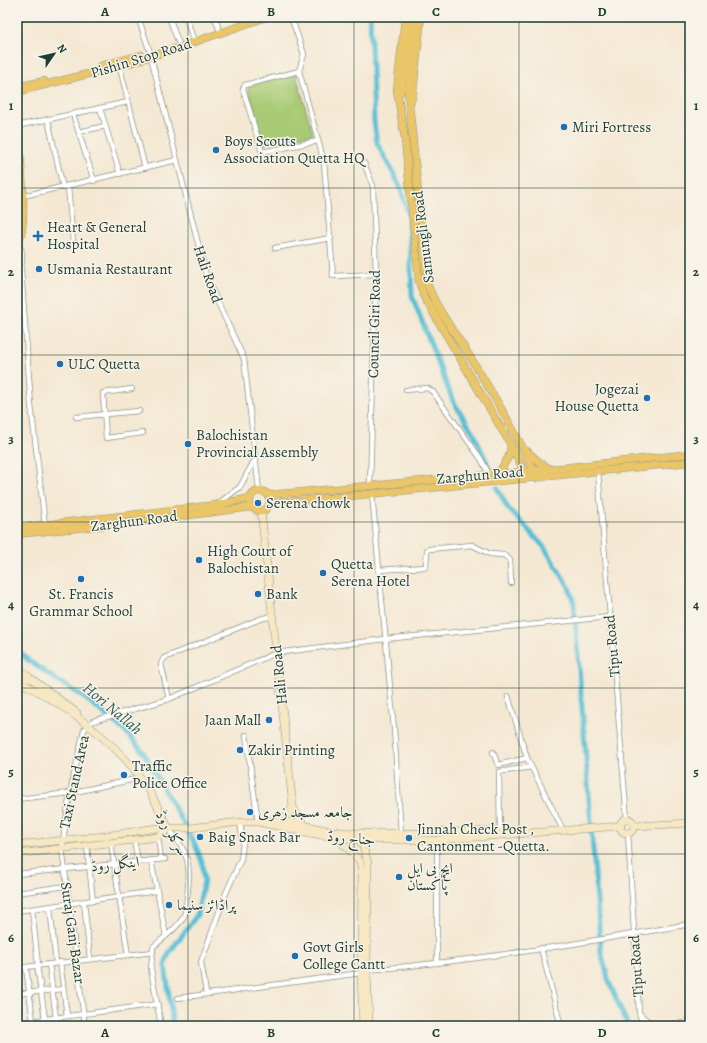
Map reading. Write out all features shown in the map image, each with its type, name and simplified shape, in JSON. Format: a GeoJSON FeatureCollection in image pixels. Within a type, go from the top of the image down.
{"type":"FeatureCollection","features":[{"type":"Feature","properties":{"kind":"main road","name":"Pishin Stop Road"},"geometry":{"type":"LineString","coordinates":[[17,96],[20,91],[179,46],[255,17]]}},
{"type":"Feature","properties":{"kind":"main road","name":"Pishin Stop Road"},"geometry":{"type":"LineString","coordinates":[[245,20],[266,17]]}},
{"type":"Feature","properties":{"kind":"main road","name":"Samungli Road"},"geometry":{"type":"LineString","coordinates":[[405,17],[397,84],[419,281],[424,297],[511,445],[524,471],[524,479]]}},
{"type":"Feature","properties":{"kind":"main road"},"geometry":{"type":"LineString","coordinates":[[399,97],[411,17]]}},
{"type":"Feature","properties":{"kind":"main road"},"geometry":{"type":"LineString","coordinates":[[409,105],[408,92],[416,17]]}},
{"type":"Feature","properties":{"kind":"main road","name":"Samungli Road"},"geometry":{"type":"LineString","coordinates":[[421,17],[413,92],[409,105],[427,283],[432,297],[472,359],[520,443],[536,478]]}},
{"type":"Feature","properties":{"kind":"main road","name":"Pishin Stop Road"},"geometry":{"type":"LineString","coordinates":[[17,87],[119,63]]}},
{"type":"Feature","properties":{"kind":"main road"},"geometry":{"type":"LineString","coordinates":[[17,123],[23,196],[23,222],[18,242]]}},
{"type":"Feature","properties":{"kind":"main road"},"geometry":{"type":"LineString","coordinates":[[17,175],[17,220]]}},
{"type":"Feature","properties":{"kind":"main road"},"geometry":{"type":"LineString","coordinates":[[520,443],[530,455],[550,469]]}},
{"type":"Feature","properties":{"kind":"main road"},"geometry":{"type":"LineString","coordinates":[[492,483],[509,456],[511,445]]}},
{"type":"Feature","properties":{"kind":"main road","name":"Zarghun Road"},"geometry":{"type":"LineString","coordinates":[[269,495],[490,473],[533,471],[690,454]]}},
{"type":"Feature","properties":{"kind":"main road","name":"Zarghun Road"},"geometry":{"type":"LineString","coordinates":[[270,504],[690,462]]}},
{"type":"Feature","properties":{"kind":"main road"},"geometry":{"type":"LineString","coordinates":[[259,490],[269,495],[270,504],[267,509],[261,511],[252,507],[250,498],[259,490]]}},
{"type":"Feature","properties":{"kind":"main road","name":"Zarghun Road"},"geometry":{"type":"LineString","coordinates":[[17,534],[155,516],[250,498]]}},
{"type":"Feature","properties":{"kind":"main road","name":"Zarghun Road"},"geometry":{"type":"LineString","coordinates":[[17,528],[252,507]]}},
{"type":"Feature","properties":{"kind":"main road","name":"Hali Road"},"geometry":{"type":"LineString","coordinates":[[261,511],[293,807],[311,833]]}},
{"type":"Feature","properties":{"kind":"main road"},"geometry":{"type":"LineString","coordinates":[[17,667],[32,679]]}},
{"type":"Feature","properties":{"kind":"main road","name":"سرکلر روڈ"},"geometry":{"type":"LineString","coordinates":[[19,679],[32,679],[84,718],[140,778],[173,829]]}},
{"type":"Feature","properties":{"kind":"main road","name":"سرکلر روڈ"},"geometry":{"type":"LineString","coordinates":[[19,679],[82,722],[88,724]]}},
{"type":"Feature","properties":{"kind":"main road"},"geometry":{"type":"LineString","coordinates":[[273,825],[282,820],[293,807]]}},
{"type":"Feature","properties":{"kind":"main road","name":"جناح روڈ"},"geometry":{"type":"LineString","coordinates":[[17,845],[105,836],[157,828],[190,828],[240,822],[282,820],[320,830],[437,840],[621,826]]}},
{"type":"Feature","properties":{"kind":"main road"},"geometry":{"type":"LineString","coordinates":[[627,820],[632,822],[634,826],[633,830],[628,833],[624,832],[621,826],[622,823],[627,820]]}},
{"type":"Feature","properties":{"kind":"main road","name":"جناح روڈ"},"geometry":{"type":"LineString","coordinates":[[258,822],[337,838],[360,840],[500,831],[535,833]]}},
{"type":"Feature","properties":{"kind":"main road"},"geometry":{"type":"LineString","coordinates":[[634,826],[690,823]]}},
{"type":"Feature","properties":{"kind":"main road"},"geometry":{"type":"LineString","coordinates":[[17,854],[158,837],[173,829]]}},
{"type":"Feature","properties":{"kind":"main road"},"geometry":{"type":"LineString","coordinates":[[354,833],[360,840],[368,863],[363,1026]]}},
{"type":"Feature","properties":{"kind":"main road"},"geometry":{"type":"LineString","coordinates":[[337,838],[360,861],[362,871],[364,972],[369,1026]]}},
{"type":"Feature","properties":{"kind":"street","name":"Hali Road"},"geometry":{"type":"LineString","coordinates":[[138,17],[150,54],[207,279],[244,359],[259,490]]}},
{"type":"Feature","properties":{"kind":"street"},"geometry":{"type":"LineString","coordinates":[[169,17],[179,46]]}},
{"type":"Feature","properties":{"kind":"street"},"geometry":{"type":"LineString","coordinates":[[186,17],[194,40]]}},
{"type":"Feature","properties":{"kind":"street"},"geometry":{"type":"LineString","coordinates":[[215,17],[219,30]]}},
{"type":"Feature","properties":{"kind":"street"},"geometry":{"type":"LineString","coordinates":[[291,17],[304,54],[299,72],[324,162],[333,276],[376,274]]}},
{"type":"Feature","properties":{"kind":"street"},"geometry":{"type":"LineString","coordinates":[[119,63],[145,168]]}},
{"type":"Feature","properties":{"kind":"street"},"geometry":{"type":"LineString","coordinates":[[299,72],[245,85],[243,89],[262,152],[318,141]]}},
{"type":"Feature","properties":{"kind":"street"},"geometry":{"type":"LineString","coordinates":[[17,126],[128,102]]}},
{"type":"Feature","properties":{"kind":"street"},"geometry":{"type":"LineString","coordinates":[[100,108],[120,174]]}},
{"type":"Feature","properties":{"kind":"street"},"geometry":{"type":"LineString","coordinates":[[73,114],[94,181]]}},
{"type":"Feature","properties":{"kind":"street"},"geometry":{"type":"LineString","coordinates":[[48,120],[63,188]]}},
{"type":"Feature","properties":{"kind":"street"},"geometry":{"type":"LineString","coordinates":[[79,132],[105,126]]}},
{"type":"Feature","properties":{"kind":"street"},"geometry":{"type":"LineString","coordinates":[[23,196],[94,181],[177,160]]}},
{"type":"Feature","properties":{"kind":"street","name":"Council Giri Road"},"geometry":{"type":"LineString","coordinates":[[364,163],[373,186],[376,274],[370,486]]}},
{"type":"Feature","properties":{"kind":"street"},"geometry":{"type":"LineString","coordinates":[[68,186],[73,242]]}},
{"type":"Feature","properties":{"kind":"street"},"geometry":{"type":"LineString","coordinates":[[275,248],[331,238]]}},
{"type":"Feature","properties":{"kind":"street"},"geometry":{"type":"LineString","coordinates":[[18,242],[22,257],[21,270],[31,405],[45,525]]}},
{"type":"Feature","properties":{"kind":"street"},"geometry":{"type":"LineString","coordinates":[[406,390],[427,388],[433,392],[490,473],[492,483]]}},
{"type":"Feature","properties":{"kind":"street"},"geometry":{"type":"LineString","coordinates":[[132,389],[103,393],[106,438],[143,433]]}},
{"type":"Feature","properties":{"kind":"street"},"geometry":{"type":"LineString","coordinates":[[76,417],[139,411]]}},
{"type":"Feature","properties":{"kind":"street"},"geometry":{"type":"LineString","coordinates":[[216,505],[240,487],[255,459]]}},
{"type":"Feature","properties":{"kind":"street","name":"Tipu Road"},"geometry":{"type":"LineString","coordinates":[[598,472],[627,820]]}},
{"type":"Feature","properties":{"kind":"street"},"geometry":{"type":"LineString","coordinates":[[372,494],[394,729],[401,837]]}},
{"type":"Feature","properties":{"kind":"street"},"geometry":{"type":"LineString","coordinates":[[378,570],[426,567],[427,550],[429,549],[472,545],[490,554],[498,554],[507,557],[510,560],[511,584]]}},
{"type":"Feature","properties":{"kind":"street"},"geometry":{"type":"LineString","coordinates":[[169,699],[161,664],[164,658],[253,622],[272,616]]}},
{"type":"Feature","properties":{"kind":"street"},"geometry":{"type":"LineString","coordinates":[[88,724],[93,721],[169,699],[276,653],[385,639],[609,617]]}},
{"type":"Feature","properties":{"kind":"street"},"geometry":{"type":"LineString","coordinates":[[508,696],[527,758],[563,830]]}},
{"type":"Feature","properties":{"kind":"street","name":"Taxi Stand Area"},"geometry":{"type":"LineString","coordinates":[[63,840],[70,793],[84,730],[88,724]]}},
{"type":"Feature","properties":{"kind":"street"},"geometry":{"type":"LineString","coordinates":[[246,735],[258,822]]}},
{"type":"Feature","properties":{"kind":"street"},"geometry":{"type":"LineString","coordinates":[[493,752],[498,765],[527,758]]}},
{"type":"Feature","properties":{"kind":"street"},"geometry":{"type":"LineString","coordinates":[[500,831],[499,772],[531,766]]}},
{"type":"Feature","properties":{"kind":"street"},"geometry":{"type":"LineString","coordinates":[[17,799],[70,793],[140,778]]}},
{"type":"Feature","properties":{"kind":"street"},"geometry":{"type":"LineString","coordinates":[[206,993],[201,962],[226,893],[241,859],[243,843],[240,822]]}},
{"type":"Feature","properties":{"kind":"street","name":"سرکلر روڈ"},"geometry":{"type":"LineString","coordinates":[[153,952],[153,947],[166,936],[184,916],[188,885],[188,861],[173,829]]}},
{"type":"Feature","properties":{"kind":"street","name":"Tipu Road"},"geometry":{"type":"LineString","coordinates":[[628,833],[639,1012],[643,1026]]}},
{"type":"Feature","properties":{"kind":"street","name":"اینگل روڈ"},"geometry":{"type":"LineString","coordinates":[[17,874],[163,859],[158,837]]}},
{"type":"Feature","properties":{"kind":"street","name":"Suraj Ganj Bazar"},"geometry":{"type":"LineString","coordinates":[[63,840],[62,848],[66,886],[85,1026]]}},
{"type":"Feature","properties":{"kind":"street"},"geometry":{"type":"LineString","coordinates":[[134,840],[138,861]]}},
{"type":"Feature","properties":{"kind":"street"},"geometry":{"type":"LineString","coordinates":[[437,840],[438,963]]}},
{"type":"Feature","properties":{"kind":"street"},"geometry":{"type":"LineString","coordinates":[[111,843],[128,955]]}},
{"type":"Feature","properties":{"kind":"street"},"geometry":{"type":"LineString","coordinates":[[87,846],[93,901]]}},
{"type":"Feature","properties":{"kind":"street"},"geometry":{"type":"LineString","coordinates":[[151,860],[166,936]]}},
{"type":"Feature","properties":{"kind":"street"},"geometry":{"type":"LineString","coordinates":[[17,893],[66,886]]}},
{"type":"Feature","properties":{"kind":"street"},"geometry":{"type":"LineString","coordinates":[[17,911],[156,891]]}},
{"type":"Feature","properties":{"kind":"street"},"geometry":{"type":"LineString","coordinates":[[84,902],[90,959]]}},
{"type":"Feature","properties":{"kind":"street"},"geometry":{"type":"LineString","coordinates":[[50,907],[67,1016]]}},
{"type":"Feature","properties":{"kind":"street"},"geometry":{"type":"LineString","coordinates":[[32,909],[45,1019]]}},
{"type":"Feature","properties":{"kind":"street"},"geometry":{"type":"LineString","coordinates":[[178,998],[605,939],[690,924]]}},
{"type":"Feature","properties":{"kind":"street"},"geometry":{"type":"LineString","coordinates":[[541,948],[561,1026]]}},
{"type":"Feature","properties":{"kind":"street"},"geometry":{"type":"LineString","coordinates":[[17,968],[153,952],[151,969],[158,1004],[160,1026]]}},
{"type":"Feature","properties":{"kind":"street"},"geometry":{"type":"LineString","coordinates":[[49,964],[56,1018]]}},
{"type":"Feature","properties":{"kind":"street"},"geometry":{"type":"LineString","coordinates":[[26,966],[33,1021]]}},
{"type":"Feature","properties":{"kind":"street"},"geometry":{"type":"LineString","coordinates":[[18,994],[63,989]]}},
{"type":"Feature","properties":{"kind":"street"},"geometry":{"type":"LineString","coordinates":[[17,991],[20,1024],[45,1019],[158,1004]]}},
{"type":"Feature","properties":{"kind":"street"},"geometry":{"type":"LineString","coordinates":[[639,1012],[645,1020],[653,1025],[690,1022]]}},
{"type":"Feature","properties":{"kind":"green space"},"geometry":{"type":"Polygon","coordinates":[[[296,74],[313,134],[263,144],[248,86],[296,74]]]}},
{"type":"Feature","properties":{"kind":"waterway"},"geometry":{"type":"LineString","coordinates":[[370,17],[374,122],[377,143],[400,186],[409,217],[412,296],[453,401],[474,434],[490,469]]}},
{"type":"Feature","properties":{"kind":"waterway"},"geometry":{"type":"LineString","coordinates":[[497,488],[508,508],[544,547],[569,587],[574,604],[601,952],[609,982],[628,1026]]}},
{"type":"Feature","properties":{"kind":"waterway","name":"Hori Nallah"},"geometry":{"type":"LineString","coordinates":[[17,649],[29,661],[90,702],[126,732],[143,752],[195,844],[202,862],[204,881],[197,915],[169,953],[165,964],[173,1026]]}},
{"type":"Feature","properties":{"kind":"place","name":"Miri Fortress"},"geometry":{"type":"Point","coordinates":[564,127]}},
{"type":"Feature","properties":{"kind":"place","name":"Boys Scouts Association Quetta HQ"},"geometry":{"type":"Point","coordinates":[216,150]}},
{"type":"Feature","properties":{"kind":"place","name":"Heart & General Hospital"},"geometry":{"type":"Point","coordinates":[38,236]}},
{"type":"Feature","properties":{"kind":"place","name":"Usmania Restaurant"},"geometry":{"type":"Point","coordinates":[39,269]}},
{"type":"Feature","properties":{"kind":"place","name":"ULC Quetta"},"geometry":{"type":"Point","coordinates":[60,364]}},
{"type":"Feature","properties":{"kind":"place","name":"Jogezai House Quetta"},"geometry":{"type":"Point","coordinates":[647,398]}},
{"type":"Feature","properties":{"kind":"place","name":"Balochistan Provincial Assembly"},"geometry":{"type":"Point","coordinates":[188,444]}},
{"type":"Feature","properties":{"kind":"place","name":"Serena chowk"},"geometry":{"type":"Point","coordinates":[258,503]}},
{"type":"Feature","properties":{"kind":"place","name":"High Court of Balochistan"},"geometry":{"type":"Point","coordinates":[199,560]}},
{"type":"Feature","properties":{"kind":"place","name":"Quetta Serena Hotel"},"geometry":{"type":"Point","coordinates":[323,573]}},
{"type":"Feature","properties":{"kind":"place","name":"St. Francis Grammar School"},"geometry":{"type":"Point","coordinates":[81,579]}},
{"type":"Feature","properties":{"kind":"place","name":"Bank"},"geometry":{"type":"Point","coordinates":[258,594]}},
{"type":"Feature","properties":{"kind":"place","name":"Jaan Mall"},"geometry":{"type":"Point","coordinates":[269,720]}},
{"type":"Feature","properties":{"kind":"place","name":"Zakir Printing"},"geometry":{"type":"Point","coordinates":[240,750]}},
{"type":"Feature","properties":{"kind":"place","name":"Traffic Police Office"},"geometry":{"type":"Point","coordinates":[124,775]}},
{"type":"Feature","properties":{"kind":"place","name":"جامعہ مسجد زھری"},"geometry":{"type":"Point","coordinates":[250,812]}},
{"type":"Feature","properties":{"kind":"place","name":"Baig Snack Bar"},"geometry":{"type":"Point","coordinates":[200,837]}},
{"type":"Feature","properties":{"kind":"place","name":"Jinnah Check Post , Cantonment -Quetta."},"geometry":{"type":"Point","coordinates":[409,838]}},
{"type":"Feature","properties":{"kind":"place","name":"ایچ بی ایل پاکستان"},"geometry":{"type":"Point","coordinates":[399,877]}},
{"type":"Feature","properties":{"kind":"place","name":"پراڈائز سنیما"},"geometry":{"type":"Point","coordinates":[169,905]}},
{"type":"Feature","properties":{"kind":"place","name":"Govt Girls College Cantt"},"geometry":{"type":"Point","coordinates":[295,956]}}]}
